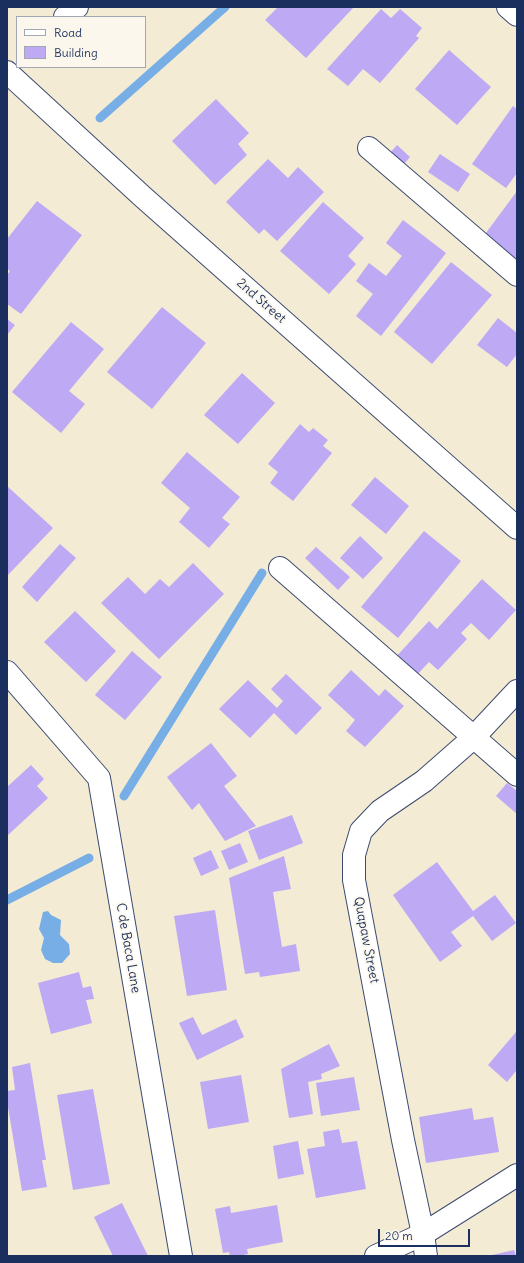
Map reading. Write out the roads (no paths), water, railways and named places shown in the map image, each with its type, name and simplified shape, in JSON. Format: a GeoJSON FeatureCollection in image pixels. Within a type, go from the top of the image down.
{"type":"FeatureCollection","features":[{"type":"Feature","properties":{"kind":"street"},"geometry":{"type":"LineString","coordinates":[[66,16],[77,7]]}},
{"type":"Feature","properties":{"kind":"street"},"geometry":{"type":"LineString","coordinates":[[508,7],[517,15]]}},
{"type":"Feature","properties":{"kind":"street"},"geometry":{"type":"LineString","coordinates":[[7,66],[16,59]]}},
{"type":"Feature","properties":{"kind":"street","name":"2nd Street"},"geometry":{"type":"LineString","coordinates":[[7,72],[143,197],[517,528]]}},
{"type":"Feature","properties":{"kind":"street"},"geometry":{"type":"LineString","coordinates":[[369,148],[517,275]]}},
{"type":"Feature","properties":{"kind":"street"},"geometry":{"type":"LineString","coordinates":[[280,568],[517,776]]}},
{"type":"Feature","properties":{"kind":"street","name":"C de Baca Lane"},"geometry":{"type":"LineString","coordinates":[[7,672],[99,778],[181,1256]]}},
{"type":"Feature","properties":{"kind":"street","name":"Quapaw Street"},"geometry":{"type":"LineString","coordinates":[[426,1256],[354,880],[354,855],[361,831],[380,811],[424,781],[473,738],[517,692]]}},
{"type":"Feature","properties":{"kind":"street"},"geometry":{"type":"LineString","coordinates":[[376,1256],[423,1234],[517,1175]]}},
{"type":"Feature","properties":{"kind":"water"},"geometry":{"type":"Polygon","coordinates":[[[48,911],[51,915],[61,920],[60,935],[69,944],[70,954],[62,963],[53,963],[45,959],[41,950],[44,938],[39,929],[43,912],[48,911]]]}},
{"type":"Feature","properties":{"kind":"waterway"},"geometry":{"type":"LineString","coordinates":[[100,118],[225,7]]}},
{"type":"Feature","properties":{"kind":"waterway"},"geometry":{"type":"LineString","coordinates":[[124,796],[262,573]]}},
{"type":"Feature","properties":{"kind":"waterway"},"geometry":{"type":"LineString","coordinates":[[7,900],[89,858]]}}]}
